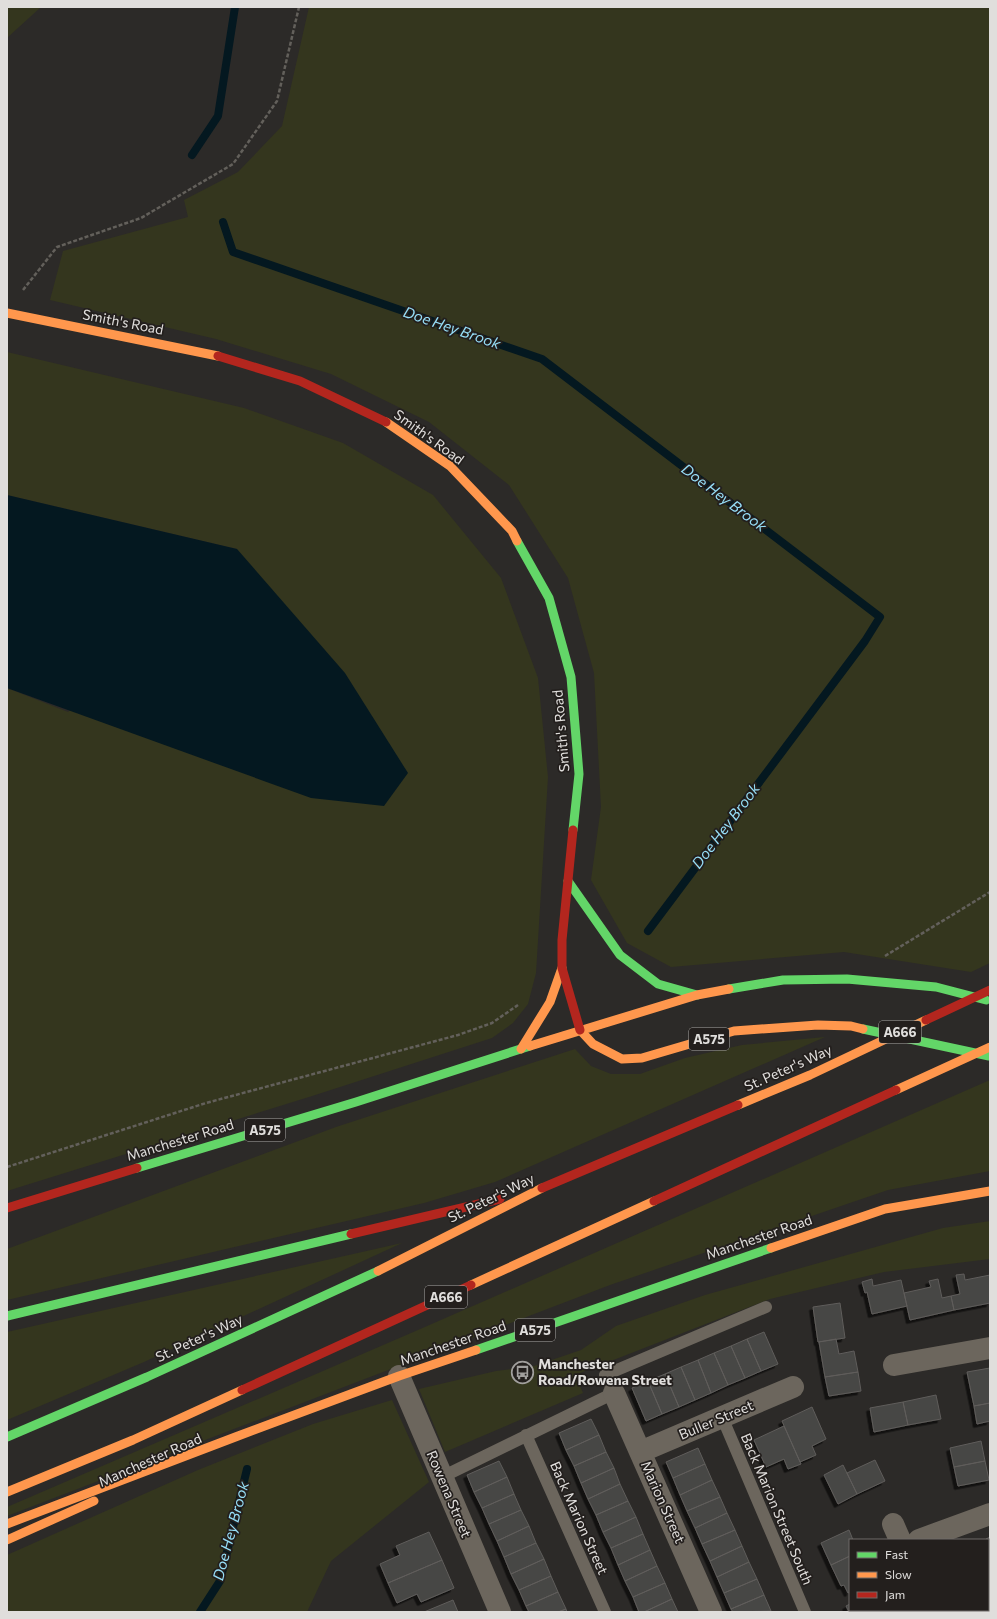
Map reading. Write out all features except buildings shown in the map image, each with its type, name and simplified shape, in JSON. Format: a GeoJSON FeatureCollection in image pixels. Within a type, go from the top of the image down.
{"type":"FeatureCollection","features":[{"type":"Feature","properties":{"kind":"main road","name":"Smith's Road"},"geometry":{"type":"LineString","coordinates":[[7,313],[215,355],[300,381],[383,420],[450,466],[512,531],[549,598],[570,677],[579,774],[562,940],[562,968],[580,1030]]}},
{"type":"Feature","properties":{"kind":"main road"},"geometry":{"type":"LineString","coordinates":[[568,881],[620,955],[658,984],[698,995]]}},
{"type":"Feature","properties":{"kind":"main road","name":"Smith's Road"},"geometry":{"type":"LineString","coordinates":[[521,1049],[550,1002],[562,968]]}},
{"type":"Feature","properties":{"kind":"main road","name":"Manchester Road"},"geometry":{"type":"LineString","coordinates":[[7,1208],[356,1102],[580,1030],[698,995],[783,980],[847,979],[936,987],[990,1001]]}},
{"type":"Feature","properties":{"kind":"main road","name":"St. Peter's Way"},"geometry":{"type":"LineString","coordinates":[[7,1437],[146,1377],[353,1283],[536,1190],[810,1075],[990,990]]}},
{"type":"Feature","properties":{"kind":"main road","name":"A575"},"geometry":{"type":"LineString","coordinates":[[580,1030],[593,1044],[622,1059],[642,1058],[734,1031],[818,1025],[850,1026],[990,1056]]}},
{"type":"Feature","properties":{"kind":"main road","name":"A666"},"geometry":{"type":"LineString","coordinates":[[7,1492],[133,1440],[990,1047]]}},
{"type":"Feature","properties":{"kind":"main road"},"geometry":{"type":"LineString","coordinates":[[7,1316],[536,1190]]}},
{"type":"Feature","properties":{"kind":"main road","name":"Manchester Road"},"geometry":{"type":"LineString","coordinates":[[7,1540],[238,1436],[399,1376],[885,1209],[990,1191]]}},
{"type":"Feature","properties":{"kind":"main road"},"geometry":{"type":"LineString","coordinates":[[7,1524],[238,1436]]}},
{"type":"Feature","properties":{"kind":"street"},"geometry":{"type":"LineString","coordinates":[[894,1365],[990,1348]]}},
{"type":"Feature","properties":{"kind":"street","name":"Rowena Street"},"geometry":{"type":"LineString","coordinates":[[399,1376],[500,1612]]}},
{"type":"Feature","properties":{"kind":"street","name":"Buller Street"},"geometry":{"type":"LineString","coordinates":[[640,1452],[793,1388]]}},
{"type":"Feature","properties":{"kind":"street","name":"Marion Street"},"geometry":{"type":"LineString","coordinates":[[614,1393],[711,1612]]}},
{"type":"Feature","properties":{"kind":"street"},"geometry":{"type":"LineString","coordinates":[[922,1539],[990,1514]]}},
{"type":"Feature","properties":{"kind":"lane"},"geometry":{"type":"LineString","coordinates":[[442,1477],[614,1393],[605,1374],[766,1307]]}},
{"type":"Feature","properties":{"kind":"lane","name":"Back Marion Street South"},"geometry":{"type":"LineString","coordinates":[[722,1417],[805,1612]]}},
{"type":"Feature","properties":{"kind":"lane","name":"Back Marion Street"},"geometry":{"type":"LineString","coordinates":[[526,1435],[605,1612]]}},
{"type":"Feature","properties":{"kind":"path"},"geometry":{"type":"LineString","coordinates":[[21,293],[58,247],[141,218],[233,164],[277,101],[299,7]]}},
{"type":"Feature","properties":{"kind":"path"},"geometry":{"type":"LineString","coordinates":[[884,957],[990,892]]}},
{"type":"Feature","properties":{"kind":"path"},"geometry":{"type":"LineString","coordinates":[[7,1167],[206,1103],[458,1035],[492,1023],[522,1002]]}},
{"type":"Feature","properties":{"kind":"green space"},"geometry":{"type":"Polygon","coordinates":[[[7,7],[41,7],[7,38],[7,7]]]}},
{"type":"Feature","properties":{"kind":"green space"},"geometry":{"type":"Polygon","coordinates":[[[309,7],[990,7],[990,963],[971,972],[844,952],[671,967],[627,943],[591,880],[601,807],[594,673],[568,578],[509,485],[429,422],[331,374],[216,339],[50,300],[63,251],[188,217],[184,200],[238,172],[282,126],[309,7]]]}},
{"type":"Feature","properties":{"kind":"green space"},"geometry":{"type":"Polygon","coordinates":[[[7,352],[244,408],[343,443],[433,495],[501,578],[538,678],[548,777],[536,973],[528,1004],[513,1023],[492,1038],[309,1097],[7,1191],[7,688],[68,712],[237,549],[7,495],[7,352]]]}},
{"type":"Feature","properties":{"kind":"green space"},"geometry":{"type":"Polygon","coordinates":[[[825,1037],[495,1182],[424,1203],[7,1300],[7,1249],[336,1127],[575,1049],[591,1066],[611,1074],[640,1074],[685,1058],[742,1045],[825,1037]]]}},
{"type":"Feature","properties":{"kind":"green space"},"geometry":{"type":"Polygon","coordinates":[[[990,1080],[990,1171],[888,1190],[610,1285],[7,1516],[7,1507],[418,1330],[990,1080]]]}},
{"type":"Feature","properties":{"kind":"green space"},"geometry":{"type":"Polygon","coordinates":[[[990,1221],[990,1259],[884,1272],[770,1299],[575,1375],[583,1393],[445,1452],[419,1389],[496,1371],[534,1366],[581,1350],[616,1326],[705,1295],[943,1228],[990,1221]]]}},
{"type":"Feature","properties":{"kind":"green space"},"geometry":{"type":"Polygon","coordinates":[[[402,1243],[144,1362],[7,1420],[7,1332],[402,1243]]]}},
{"type":"Feature","properties":{"kind":"green space"},"geometry":{"type":"Polygon","coordinates":[[[392,1400],[429,1482],[331,1561],[307,1612],[7,1612],[7,1555],[198,1470],[313,1424],[392,1400]]]}},
{"type":"Feature","properties":{"kind":"water"},"geometry":{"type":"Polygon","coordinates":[[[7,495],[237,549],[345,673],[408,773],[384,806],[311,798],[7,688],[7,495]]]}},
{"type":"Feature","properties":{"kind":"waterway"},"geometry":{"type":"LineString","coordinates":[[192,155],[218,116],[235,7]]}},
{"type":"Feature","properties":{"kind":"waterway","name":"Doe Hey Brook"},"geometry":{"type":"LineString","coordinates":[[223,222],[233,252],[542,359],[880,617],[865,641],[648,931]]}},
{"type":"Feature","properties":{"kind":"waterway","name":"Doe Hey Brook"},"geometry":{"type":"LineString","coordinates":[[200,1612],[220,1581],[247,1469]]}},
{"type":"Feature","properties":{"kind":"traffic: fast"},"geometry":{"type":"LineString","coordinates":[[517,541],[549,598],[571,677],[579,774],[573,830]]}},
{"type":"Feature","properties":{"kind":"traffic: fast"},"geometry":{"type":"LineString","coordinates":[[568,881],[620,955],[658,984],[697,995]]}},
{"type":"Feature","properties":{"kind":"traffic: fast"},"geometry":{"type":"LineString","coordinates":[[729,989],[783,980],[847,979],[936,987],[986,1000]]}},
{"type":"Feature","properties":{"kind":"traffic: fast"},"geometry":{"type":"LineString","coordinates":[[863,1029],[989,1056]]}},
{"type":"Feature","properties":{"kind":"traffic: fast"},"geometry":{"type":"LineString","coordinates":[[137,1168],[356,1102],[530,1046]]}},
{"type":"Feature","properties":{"kind":"traffic: fast"},"geometry":{"type":"LineString","coordinates":[[7,1316],[351,1234]]}},
{"type":"Feature","properties":{"kind":"traffic: fast"},"geometry":{"type":"LineString","coordinates":[[476,1350],[771,1248]]}},
{"type":"Feature","properties":{"kind":"traffic: fast"},"geometry":{"type":"LineString","coordinates":[[7,1437],[147,1377],[378,1271]]}},
{"type":"Feature","properties":{"kind":"traffic: slow"},"geometry":{"type":"LineString","coordinates":[[7,313],[218,356]]}},
{"type":"Feature","properties":{"kind":"traffic: slow"},"geometry":{"type":"LineString","coordinates":[[386,422],[450,466],[512,531],[517,541]]}},
{"type":"Feature","properties":{"kind":"traffic: slow"},"geometry":{"type":"LineString","coordinates":[[521,1049],[550,1002],[562,968]]}},
{"type":"Feature","properties":{"kind":"traffic: slow"},"geometry":{"type":"LineString","coordinates":[[530,1046],[697,995],[729,989]]}},
{"type":"Feature","properties":{"kind":"traffic: slow"},"geometry":{"type":"LineString","coordinates":[[738,1105],[810,1075],[926,1020]]}},
{"type":"Feature","properties":{"kind":"traffic: slow"},"geometry":{"type":"LineString","coordinates":[[580,1030],[593,1044],[622,1059],[642,1058],[734,1031],[818,1025],[851,1026],[863,1029]]}},
{"type":"Feature","properties":{"kind":"traffic: slow"},"geometry":{"type":"LineString","coordinates":[[896,1090],[990,1047]]}},
{"type":"Feature","properties":{"kind":"traffic: slow"},"geometry":{"type":"LineString","coordinates":[[378,1271],[542,1188]]}},
{"type":"Feature","properties":{"kind":"traffic: slow"},"geometry":{"type":"LineString","coordinates":[[771,1248],[885,1209],[990,1191]]}},
{"type":"Feature","properties":{"kind":"traffic: slow"},"geometry":{"type":"LineString","coordinates":[[471,1285],[654,1201]]}},
{"type":"Feature","properties":{"kind":"traffic: slow"},"geometry":{"type":"LineString","coordinates":[[238,1436],[399,1376],[476,1350]]}},
{"type":"Feature","properties":{"kind":"traffic: slow"},"geometry":{"type":"LineString","coordinates":[[7,1492],[133,1440],[242,1390]]}},
{"type":"Feature","properties":{"kind":"traffic: slow"},"geometry":{"type":"LineString","coordinates":[[7,1524],[238,1436]]}},
{"type":"Feature","properties":{"kind":"traffic: slow"},"geometry":{"type":"LineString","coordinates":[[7,1540],[94,1501]]}},
{"type":"Feature","properties":{"kind":"traffic: jam"},"geometry":{"type":"LineString","coordinates":[[218,356],[300,381],[386,422]]}},
{"type":"Feature","properties":{"kind":"traffic: jam"},"geometry":{"type":"LineString","coordinates":[[573,830],[562,940],[562,968],[580,1030]]}},
{"type":"Feature","properties":{"kind":"traffic: jam"},"geometry":{"type":"LineString","coordinates":[[926,1020],[990,990]]}},
{"type":"Feature","properties":{"kind":"traffic: jam"},"geometry":{"type":"LineString","coordinates":[[654,1201],[896,1090]]}},
{"type":"Feature","properties":{"kind":"traffic: jam"},"geometry":{"type":"LineString","coordinates":[[542,1188],[738,1105]]}},
{"type":"Feature","properties":{"kind":"traffic: jam"},"geometry":{"type":"LineString","coordinates":[[7,1208],[137,1168]]}},
{"type":"Feature","properties":{"kind":"traffic: jam"},"geometry":{"type":"LineString","coordinates":[[351,1234],[500,1199]]}},
{"type":"Feature","properties":{"kind":"traffic: jam"},"geometry":{"type":"LineString","coordinates":[[242,1390],[471,1285]]}},
{"type":"Feature","properties":{"kind":"place","name":"Manchester Road/Rowena Street"},"geometry":{"type":"Point","coordinates":[523,1372]}}]}
